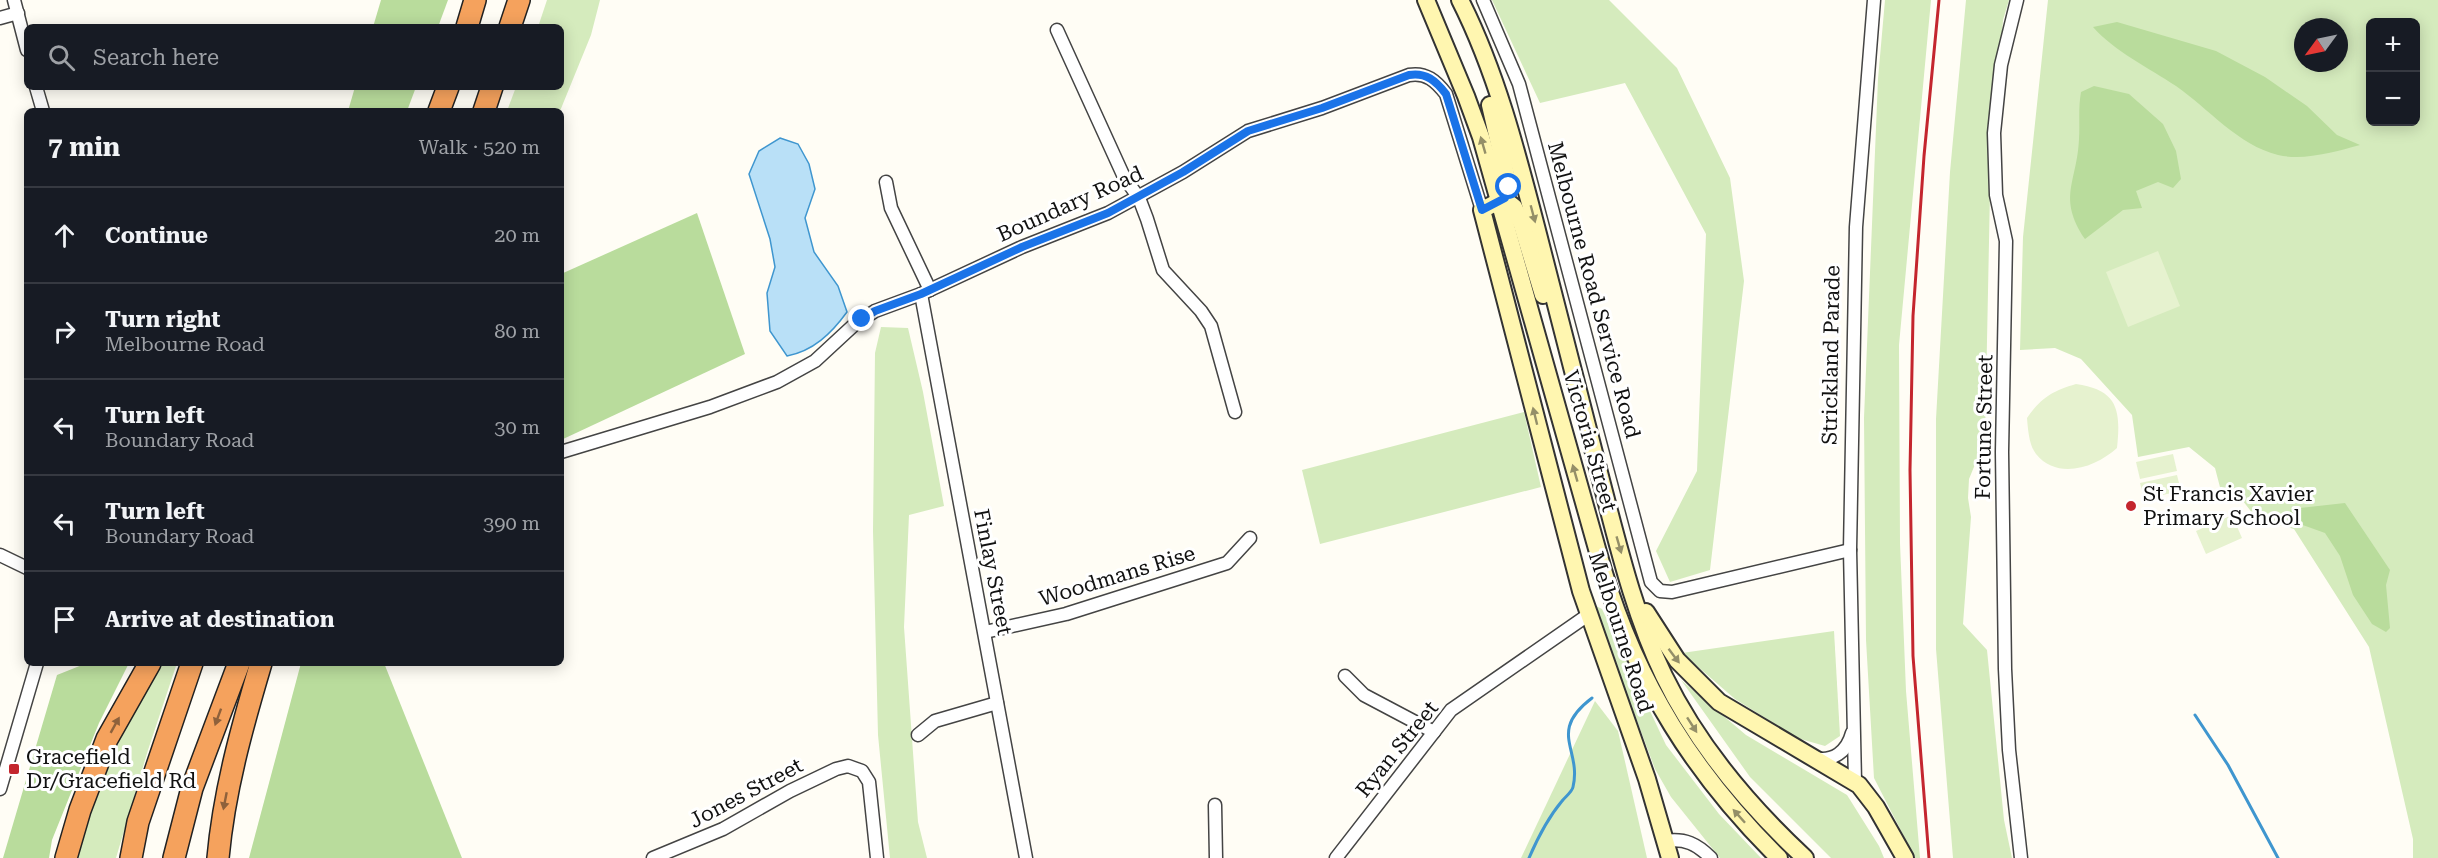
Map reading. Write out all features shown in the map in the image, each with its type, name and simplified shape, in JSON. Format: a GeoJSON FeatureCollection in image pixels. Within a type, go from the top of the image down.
{"type":"FeatureCollection","features":[{"type":"Feature","properties":{"kind":"highway"},"geometry":{"type":"LineString","coordinates":[[468,24],[475,0]]}},
{"type":"Feature","properties":{"kind":"highway"},"geometry":{"type":"LineString","coordinates":[[511,24],[519,0]]}},
{"type":"Feature","properties":{"kind":"highway"},"geometry":{"type":"LineString","coordinates":[[440,108],[447,90]]}},
{"type":"Feature","properties":{"kind":"highway"},"geometry":{"type":"LineString","coordinates":[[485,108],[491,90]]}},
{"type":"Feature","properties":{"kind":"highway"},"geometry":{"type":"LineString","coordinates":[[66,858],[80,810],[107,739],[148,666]]}},
{"type":"Feature","properties":{"kind":"highway"},"geometry":{"type":"LineString","coordinates":[[131,858],[138,822],[191,666]]}},
{"type":"Feature","properties":{"kind":"highway"},"geometry":{"type":"LineString","coordinates":[[174,858],[192,788],[238,666]]}},
{"type":"Feature","properties":{"kind":"highway"},"geometry":{"type":"LineString","coordinates":[[218,858],[222,819],[230,778],[260,666]]}},
{"type":"Feature","properties":{"kind":"main road","name":"Victoria Street"},"geometry":{"type":"LineString","coordinates":[[1426,0],[1470,106],[1603,570],[1631,648],[1657,701],[1689,754],[1722,797],[1779,858]]}},
{"type":"Feature","properties":{"kind":"main road","name":"Victoria Street"},"geometry":{"type":"LineString","coordinates":[[1463,7],[1494,86],[1518,160],[1610,516],[1647,638],[1665,678],[1687,717],[1740,791],[1805,858]]}},
{"type":"Feature","properties":{"kind":"main road"},"geometry":{"type":"LineString","coordinates":[[1463,7],[1509,182],[1508,194],[1482,210]]}},
{"type":"Feature","properties":{"kind":"main road"},"geometry":{"type":"LineString","coordinates":[[1498,201],[1507,202],[1514,207],[1521,222],[1610,516]]}},
{"type":"Feature","properties":{"kind":"main road","name":"Melbourne Road"},"geometry":{"type":"LineString","coordinates":[[1482,210],[1588,615],[1641,759],[1670,858]]}},
{"type":"Feature","properties":{"kind":"main road"},"geometry":{"type":"LineString","coordinates":[[1625,568],[1653,625],[1673,655],[1691,676],[1733,711],[1855,782]]}},
{"type":"Feature","properties":{"kind":"main road","name":"Strickland Parade"},"geometry":{"type":"LineString","coordinates":[[1855,782],[1876,807],[1905,858]]}},
{"type":"Feature","properties":{"kind":"main road","name":"Strickland Parade"},"geometry":{"type":"LineString","coordinates":[[1855,782],[1861,805],[1894,858]]}},
{"type":"Feature","properties":{"kind":"street"},"geometry":{"type":"LineString","coordinates":[[14,0],[24,38]]}},
{"type":"Feature","properties":{"kind":"street","name":"Melbourne Road Service Road"},"geometry":{"type":"LineString","coordinates":[[1483,0],[1519,84],[1648,573],[1654,586],[1660,591],[1672,592],[1850,550]]}},
{"type":"Feature","properties":{"kind":"street","name":"Strickland Parade"},"geometry":{"type":"LineString","coordinates":[[1855,782],[1850,550],[1856,227],[1874,0]]}},
{"type":"Feature","properties":{"kind":"street","name":"Fortune Street"},"geometry":{"type":"LineString","coordinates":[[2017,0],[2001,65],[1994,133],[1996,195],[2006,241],[2002,452],[2005,669],[2009,750],[2021,858]]}},
{"type":"Feature","properties":{"kind":"street"},"geometry":{"type":"LineString","coordinates":[[0,18],[18,14]]}},
{"type":"Feature","properties":{"kind":"street"},"geometry":{"type":"LineString","coordinates":[[1057,30],[1124,177],[1138,198],[1150,227],[1163,270],[1201,311],[1211,326],[1235,412]]}},
{"type":"Feature","properties":{"kind":"street","name":"Boundary Road"},"geometry":{"type":"LineString","coordinates":[[564,451],[710,408],[777,382],[815,362],[855,324],[870,314],[925,292],[1022,247],[1098,218],[1138,198],[1256,128],[1322,108],[1409,75],[1420,74],[1434,80]]}},
{"type":"Feature","properties":{"kind":"street","name":"Melbourne Road"},"geometry":{"type":"LineString","coordinates":[[1434,80],[1446,94],[1452,106],[1482,210]]}},
{"type":"Feature","properties":{"kind":"street"},"geometry":{"type":"LineString","coordinates":[[37,90],[42,108]]}},
{"type":"Feature","properties":{"kind":"street","name":"Finlay Street"},"geometry":{"type":"LineString","coordinates":[[886,182],[891,208],[925,292],[1026,858]]}},
{"type":"Feature","properties":{"kind":"street","name":"Woodmans Rise"},"geometry":{"type":"LineString","coordinates":[[985,632],[1066,614],[1227,563],[1250,538]]}},
{"type":"Feature","properties":{"kind":"street"},"geometry":{"type":"LineString","coordinates":[[0,555],[24,567]]}},
{"type":"Feature","properties":{"kind":"street","name":"Ryan Street"},"geometry":{"type":"LineString","coordinates":[[1336,858],[1451,710],[1588,615]]}},
{"type":"Feature","properties":{"kind":"street"},"geometry":{"type":"LineString","coordinates":[[0,789],[36,666]]}},
{"type":"Feature","properties":{"kind":"street"},"geometry":{"type":"LineString","coordinates":[[1346,676],[1364,695],[1434,732]]}},
{"type":"Feature","properties":{"kind":"street"},"geometry":{"type":"LineString","coordinates":[[918,735],[935,721],[998,703]]}},
{"type":"Feature","properties":{"kind":"street","name":"Strickland Parade"},"geometry":{"type":"LineString","coordinates":[[1854,712],[1861,766],[1876,807]]}},
{"type":"Feature","properties":{"kind":"street"},"geometry":{"type":"LineString","coordinates":[[1807,755],[1824,759],[1838,755],[1850,741],[1854,725]]}},
{"type":"Feature","properties":{"kind":"street","name":"Jones Street"},"geometry":{"type":"LineString","coordinates":[[653,858],[723,830],[784,793],[846,766],[856,768],[866,774],[870,786],[877,858]]}},
{"type":"Feature","properties":{"kind":"street"},"geometry":{"type":"LineString","coordinates":[[1215,805],[1216,858]]}},
{"type":"Feature","properties":{"kind":"street"},"geometry":{"type":"LineString","coordinates":[[1665,841],[1685,840],[1699,847],[1711,858]]}},
{"type":"Feature","properties":{"kind":"green space"},"geometry":{"type":"Polygon","coordinates":[[[381,0],[448,0],[439,24],[374,24],[381,0]]]}},
{"type":"Feature","properties":{"kind":"green space"},"geometry":{"type":"Polygon","coordinates":[[[547,0],[600,0],[591,35],[561,108],[508,108],[515,90],[564,90],[564,24],[539,24],[547,0]]]}},
{"type":"Feature","properties":{"kind":"green space"},"geometry":{"type":"Polygon","coordinates":[[[1492,0],[1609,0],[1677,68],[1730,178],[1744,281],[1710,570],[1670,582],[1656,551],[1697,471],[1706,234],[1625,83],[1540,103],[1492,0]]]}},
{"type":"Feature","properties":{"kind":"green space"},"geometry":{"type":"Polygon","coordinates":[[[1885,0],[1931,0],[1899,345],[1900,543],[1906,691],[1920,858],[1915,858],[1874,778],[1866,640],[1864,418],[1878,79],[1885,0]]]}},
{"type":"Feature","properties":{"kind":"green space"},"geometry":{"type":"Polygon","coordinates":[[[1966,0],[2009,0],[2003,20],[1990,192],[1985,440],[1969,479],[1968,498],[1971,517],[1963,624],[1987,650],[2004,820],[2012,858],[1953,858],[1936,649],[1936,419],[1950,172],[1966,0]]]}},
{"type":"Feature","properties":{"kind":"green space"},"geometry":{"type":"Polygon","coordinates":[[[2048,0],[2438,0],[2438,858],[2413,858],[2413,839],[2369,647],[2294,529],[2257,519],[2239,496],[2221,491],[2215,468],[2189,447],[2138,457],[2132,415],[2081,359],[2055,348],[2020,350],[2023,237],[2048,0]]]}},
{"type":"Feature","properties":{"kind":"green space"},"geometry":{"type":"Polygon","coordinates":[[[2117,22],[2216,51],[2265,77],[2307,106],[2337,135],[2360,145],[2319,155],[2298,157],[2278,155],[2263,150],[2237,135],[2176,86],[2111,44],[2093,27],[2117,22]]]}},
{"type":"Feature","properties":{"kind":"green space"},"geometry":{"type":"Polygon","coordinates":[[[2094,86],[2129,94],[2163,124],[2176,151],[2181,179],[2173,188],[2158,182],[2136,191],[2142,208],[2123,210],[2085,239],[2072,212],[2070,201],[2078,154],[2081,92],[2094,86]]]}},
{"type":"Feature","properties":{"kind":"green space"},"geometry":{"type":"Polygon","coordinates":[[[354,90],[415,90],[408,108],[349,108],[354,90]]]}},
{"type":"Feature","properties":{"kind":"green space"},"geometry":{"type":"Polygon","coordinates":[[[697,213],[745,354],[564,439],[564,273],[697,213]]]}},
{"type":"Feature","properties":{"kind":"green space"},"geometry":{"type":"Polygon","coordinates":[[[2158,251],[2180,306],[2128,327],[2106,272],[2158,251]]]}},
{"type":"Feature","properties":{"kind":"green space"},"geometry":{"type":"Polygon","coordinates":[[[881,327],[908,328],[923,392],[944,506],[909,515],[904,627],[918,822],[927,858],[890,858],[878,735],[873,531],[875,353],[881,327]]]}},
{"type":"Feature","properties":{"kind":"green space"},"geometry":{"type":"Polygon","coordinates":[[[2076,384],[2101,391],[2114,404],[2118,423],[2117,448],[2099,461],[2088,465],[2066,469],[2055,467],[2036,454],[2029,437],[2027,418],[2048,396],[2076,384]]]}},
{"type":"Feature","properties":{"kind":"green space"},"geometry":{"type":"Polygon","coordinates":[[[1524,412],[1541,487],[1320,544],[1302,470],[1524,412]]]}},
{"type":"Feature","properties":{"kind":"green space"},"geometry":{"type":"Polygon","coordinates":[[[2173,454],[2177,471],[2140,479],[2136,462],[2173,454]]]}},
{"type":"Feature","properties":{"kind":"green space"},"geometry":{"type":"Polygon","coordinates":[[[2177,475],[2181,491],[2144,499],[2140,483],[2177,475]]]}},
{"type":"Feature","properties":{"kind":"green space"},"geometry":{"type":"Polygon","coordinates":[[[2345,503],[2390,570],[2386,585],[2390,628],[2386,632],[2372,624],[2353,595],[2340,556],[2325,533],[2286,519],[2291,509],[2345,503]]]}},
{"type":"Feature","properties":{"kind":"green space"},"geometry":{"type":"Polygon","coordinates":[[[2232,515],[2242,538],[2206,554],[2196,531],[2232,515]]]}},
{"type":"Feature","properties":{"kind":"green space"},"geometry":{"type":"Polygon","coordinates":[[[1594,605],[1602,609],[1666,745],[1719,814],[1761,858],[1720,858],[1671,797],[1655,769],[1594,605]]]}},
{"type":"Feature","properties":{"kind":"green space"},"geometry":{"type":"Polygon","coordinates":[[[1834,631],[1840,736],[1825,746],[1797,738],[1735,699],[1682,653],[1834,631]]]}},
{"type":"Feature","properties":{"kind":"green space"},"geometry":{"type":"Polygon","coordinates":[[[80,666],[128,666],[99,723],[52,840],[49,858],[3,858],[57,675],[80,666]]]}},
{"type":"Feature","properties":{"kind":"green space"},"geometry":{"type":"Polygon","coordinates":[[[159,666],[176,666],[116,858],[75,858],[98,793],[133,708],[159,666]]]}},
{"type":"Feature","properties":{"kind":"green space"},"geometry":{"type":"Polygon","coordinates":[[[300,666],[385,666],[462,858],[249,858],[300,666]]]}},
{"type":"Feature","properties":{"kind":"green space"},"geometry":{"type":"Polygon","coordinates":[[[1681,680],[1746,735],[1847,795],[1884,858],[1831,858],[1750,777],[1681,680]]]}},
{"type":"Feature","properties":{"kind":"green space"},"geometry":{"type":"Polygon","coordinates":[[[1595,701],[1618,731],[1647,858],[1521,858],[1595,701]]]}},
{"type":"Feature","properties":{"kind":"water"},"geometry":{"type":"Polygon","coordinates":[[[780,138],[798,144],[809,164],[815,189],[805,218],[814,252],[838,286],[847,312],[835,327],[813,346],[787,356],[770,331],[767,293],[775,267],[770,239],[749,174],[759,151],[780,138]]]}},
{"type":"Feature","properties":{"kind":"waterway"},"geometry":{"type":"LineString","coordinates":[[1529,858],[1547,821],[1572,789],[1575,774],[1569,741],[1571,721],[1592,698]]}},
{"type":"Feature","properties":{"kind":"waterway"},"geometry":{"type":"LineString","coordinates":[[2195,715],[2228,765],[2278,858]]}},
{"type":"Feature","properties":{"kind":"railway"},"geometry":{"type":"LineString","coordinates":[[1929,858],[1913,656],[1910,470],[1913,316],[1924,156],[1939,0]]}},
{"type":"Feature","properties":{"kind":"place","name":"St Francis Xavier Primary School"},"geometry":{"type":"Point","coordinates":[2131,506]}},
{"type":"Feature","properties":{"kind":"place","name":"Gracefield Dr/Gracefield Rd"},"geometry":{"type":"Point","coordinates":[14,769]}},
{"type":"Feature","properties":{"kind":"route"},"geometry":{"type":"LineString","coordinates":[[862,319],[875,311],[921,294],[1022,247],[1108,213],[1183,172],[1248,131],[1322,108],[1409,75],[1424,75],[1434,80],[1446,94],[1452,106],[1482,210],[1505,198],[1509,187]]}}]}
